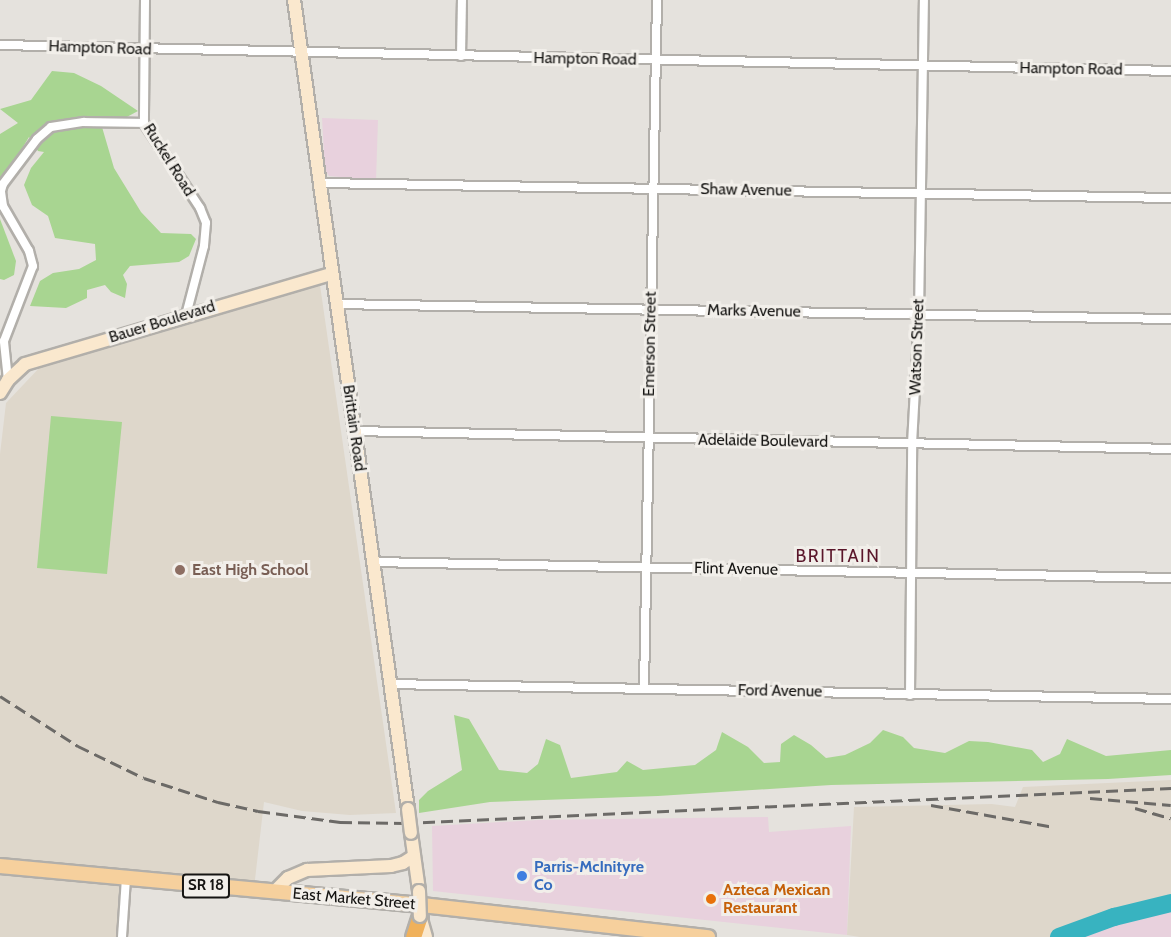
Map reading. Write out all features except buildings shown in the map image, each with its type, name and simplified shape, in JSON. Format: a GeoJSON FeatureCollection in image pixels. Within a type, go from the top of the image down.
{"type":"FeatureCollection","features":[{"type":"Feature","properties":{"kind":"highway"},"geometry":{"type":"LineString","coordinates":[[413,937],[420,916]]}},
{"type":"Feature","properties":{"kind":"main road","name":"Brittain Road"},"geometry":{"type":"LineString","coordinates":[[294,0],[408,809],[420,916],[426,937]]}},
{"type":"Feature","properties":{"kind":"main road","name":"Bauer Boulevard"},"geometry":{"type":"LineString","coordinates":[[4,378],[25,364],[331,274]]}},
{"type":"Feature","properties":{"kind":"main road"},"geometry":{"type":"LineString","coordinates":[[0,393],[4,378]]}},
{"type":"Feature","properties":{"kind":"main road"},"geometry":{"type":"LineString","coordinates":[[274,892],[288,878],[307,870],[391,866],[403,863],[414,856]]}},
{"type":"Feature","properties":{"kind":"main road","name":"East Market Street"},"geometry":{"type":"LineString","coordinates":[[0,866],[422,905],[609,932],[708,937]]}},
{"type":"Feature","properties":{"kind":"street","name":"Ruckel Road"},"geometry":{"type":"LineString","coordinates":[[145,0],[142,49],[144,123],[200,208],[206,224],[204,246],[186,315]]}},
{"type":"Feature","properties":{"kind":"street"},"geometry":{"type":"LineString","coordinates":[[461,56],[462,0]]}},
{"type":"Feature","properties":{"kind":"street","name":"Emerson Street"},"geometry":{"type":"LineString","coordinates":[[644,688],[657,0]]}},
{"type":"Feature","properties":{"kind":"street","name":"Watson Street"},"geometry":{"type":"LineString","coordinates":[[910,694],[912,444],[919,314],[924,0]]}},
{"type":"Feature","properties":{"kind":"street","name":"Hampton Road"},"geometry":{"type":"LineString","coordinates":[[0,45],[1171,71]]}},
{"type":"Feature","properties":{"kind":"street"},"geometry":{"type":"LineString","coordinates":[[4,378],[4,341],[33,266],[29,251],[3,206],[1,191],[3,184],[37,139],[51,127],[84,122],[144,123]]}},
{"type":"Feature","properties":{"kind":"street","name":"Shaw Avenue"},"geometry":{"type":"LineString","coordinates":[[321,183],[1171,198]]}},
{"type":"Feature","properties":{"kind":"street","name":"Marks Avenue"},"geometry":{"type":"LineString","coordinates":[[336,304],[1171,319]]}},
{"type":"Feature","properties":{"kind":"street","name":"Adelaide Boulevard"},"geometry":{"type":"LineString","coordinates":[[355,431],[1171,449]]}},
{"type":"Feature","properties":{"kind":"street","name":"Flint Avenue"},"geometry":{"type":"LineString","coordinates":[[373,562],[1171,578]]}},
{"type":"Feature","properties":{"kind":"street","name":"Ford Avenue"},"geometry":{"type":"LineString","coordinates":[[390,684],[1171,699]]}},
{"type":"Feature","properties":{"kind":"street"},"geometry":{"type":"LineString","coordinates":[[122,937],[126,879]]}},
{"type":"Feature","properties":{"kind":"shaded area"},"geometry":{"type":"Polygon","coordinates":[[[322,118],[378,120],[376,180],[329,176],[325,170],[322,118]]]}},
{"type":"Feature","properties":{"kind":"shaded area","name":"East High School"},"geometry":{"type":"Polygon","coordinates":[[[320,285],[396,813],[350,815],[302,811],[264,802],[254,888],[0,862],[0,454],[6,403],[42,365],[320,285]]]}},
{"type":"Feature","properties":{"kind":"shaded area"},"geometry":{"type":"Polygon","coordinates":[[[1171,780],[1171,903],[1114,917],[1059,937],[860,937],[847,935],[854,807],[992,804],[1015,807],[1023,787],[1171,780]]]}},
{"type":"Feature","properties":{"kind":"shaded area"},"geometry":{"type":"Polygon","coordinates":[[[768,817],[769,832],[851,826],[847,935],[433,891],[432,826],[538,820],[768,817]]]}},
{"type":"Feature","properties":{"kind":"shaded area"},"geometry":{"type":"Polygon","coordinates":[[[0,868],[123,881],[120,937],[0,937],[0,868]]]}},
{"type":"Feature","properties":{"kind":"shaded area"},"geometry":{"type":"Polygon","coordinates":[[[1171,903],[1171,937],[1059,937],[1114,917],[1171,903]]]}},
{"type":"Feature","properties":{"kind":"green space"},"geometry":{"type":"Polygon","coordinates":[[[52,71],[74,73],[101,86],[138,111],[123,119],[67,119],[68,128],[91,125],[102,127],[114,168],[141,212],[161,233],[191,234],[196,239],[189,256],[179,262],[130,266],[123,275],[127,284],[125,298],[111,292],[105,285],[87,290],[87,298],[66,308],[30,306],[40,281],[53,273],[79,269],[96,260],[95,244],[55,238],[48,216],[32,205],[24,185],[31,168],[44,152],[38,151],[29,137],[0,185],[0,134],[18,123],[0,109],[31,100],[52,71]]]}},
{"type":"Feature","properties":{"kind":"green space"},"geometry":{"type":"Polygon","coordinates":[[[0,219],[16,261],[14,275],[4,280],[0,279],[0,219]]]}},
{"type":"Feature","properties":{"kind":"green space"},"geometry":{"type":"Polygon","coordinates":[[[51,416],[122,422],[107,574],[37,568],[51,416]]]}},
{"type":"Feature","properties":{"kind":"green space"},"geometry":{"type":"Polygon","coordinates":[[[454,715],[469,719],[499,770],[527,773],[538,764],[546,739],[560,745],[571,778],[617,772],[627,761],[643,770],[695,765],[716,750],[722,732],[748,747],[764,763],[780,762],[781,744],[794,735],[811,745],[826,758],[845,755],[870,743],[883,730],[903,737],[914,748],[945,753],[969,741],[988,742],[1032,750],[1043,762],[1060,754],[1067,739],[1106,756],[1171,750],[1171,775],[1108,779],[831,785],[658,796],[490,802],[419,813],[419,800],[428,791],[462,770],[454,715]]]}},
{"type":"Feature","properties":{"kind":"waterway"},"geometry":{"type":"LineString","coordinates":[[1059,937],[1114,917],[1171,903]]}},
{"type":"Feature","properties":{"kind":"railway"},"geometry":{"type":"LineString","coordinates":[[0,696],[78,746],[144,778],[218,802],[258,811],[340,822],[405,823],[1171,788]]}},
{"type":"Feature","properties":{"kind":"railway"},"geometry":{"type":"LineString","coordinates":[[1090,798],[1171,805]]}},
{"type":"Feature","properties":{"kind":"railway"},"geometry":{"type":"LineString","coordinates":[[931,805],[1054,827]]}},
{"type":"Feature","properties":{"kind":"railway"},"geometry":{"type":"LineString","coordinates":[[1135,808],[1171,818]]}},
{"type":"Feature","properties":{"kind":"place","name":"East High School"},"geometry":{"type":"Point","coordinates":[180,570]}},
{"type":"Feature","properties":{"kind":"place","name":"Parris-McInityre Co"},"geometry":{"type":"Point","coordinates":[522,876]}},
{"type":"Feature","properties":{"kind":"place","name":"Azteca Mexican Restaurant"},"geometry":{"type":"Point","coordinates":[711,899]}},
{"type":"Feature","properties":{"kind":"district","name":"BRITTAIN"},"geometry":{"type":"Point","coordinates":[838,556]}}]}
